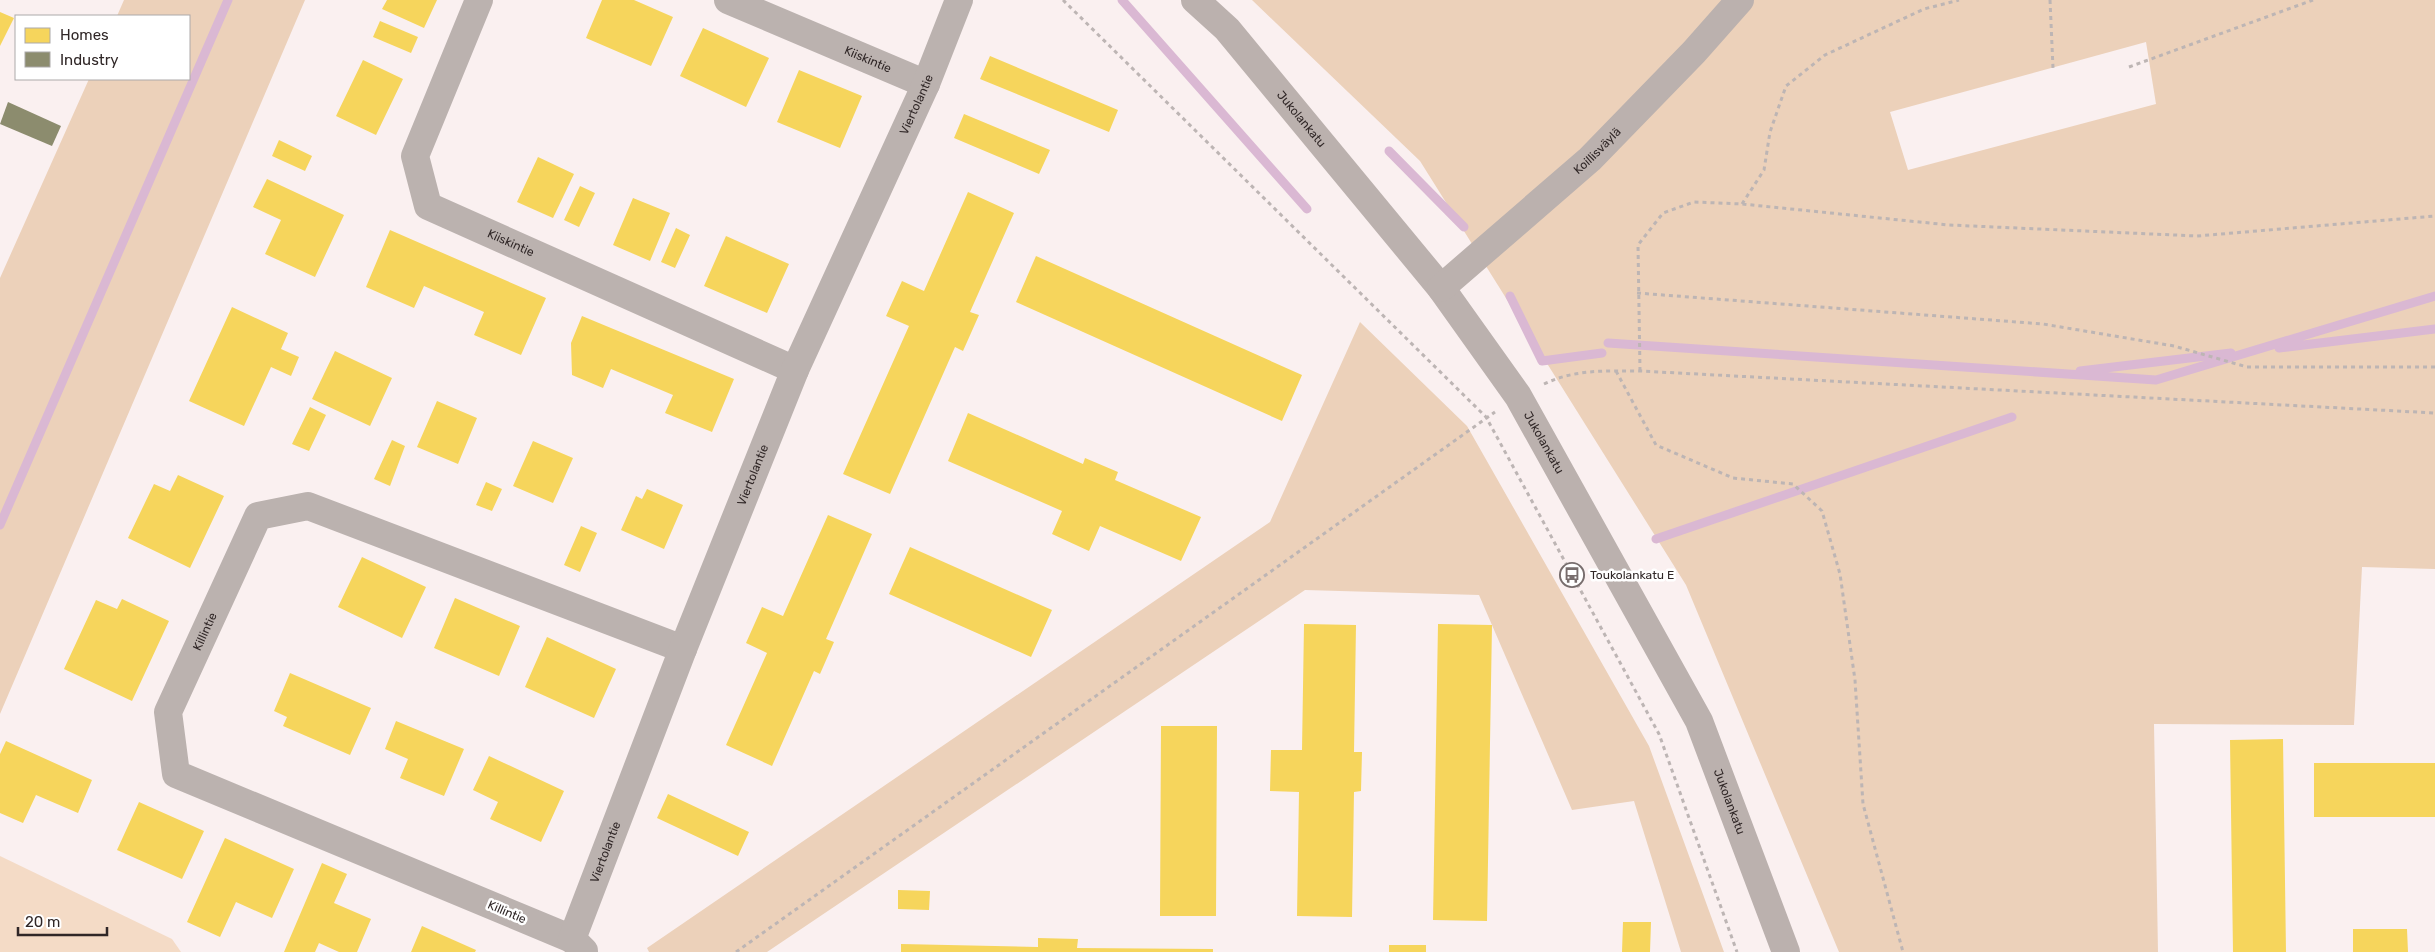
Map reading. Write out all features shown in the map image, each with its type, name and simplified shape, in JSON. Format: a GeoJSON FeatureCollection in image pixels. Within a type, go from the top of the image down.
{"type":"FeatureCollection","features":[{"type":"Feature","properties":{"kind":"main road","name":"Jukolankatu"},"geometry":{"type":"LineString","coordinates":[[1195,0],[1227,28],[1441,288],[1518,396],[1699,721],[1786,952]]}},
{"type":"Feature","properties":{"kind":"main road","name":"Koillisväylä"},"geometry":{"type":"LineString","coordinates":[[1441,288],[1590,159],[1694,52],[1740,0]]}},
{"type":"Feature","properties":{"kind":"street","name":"Kiiskintie"},"geometry":{"type":"LineString","coordinates":[[479,0],[415,156],[428,206],[795,370]]}},
{"type":"Feature","properties":{"kind":"street","name":"Kiiskintie"},"geometry":{"type":"LineString","coordinates":[[728,0],[926,84]]}},
{"type":"Feature","properties":{"kind":"street","name":"Viertolantie"},"geometry":{"type":"LineString","coordinates":[[578,946],[683,648],[795,370],[926,84],[958,0]]}},
{"type":"Feature","properties":{"kind":"street","name":"Killintie"},"geometry":{"type":"LineString","coordinates":[[578,946],[176,774],[168,712],[258,516],[308,506],[683,648]]}},
{"type":"Feature","properties":{"kind":"path"},"geometry":{"type":"LineString","coordinates":[[1063,0],[1486,417],[1660,734],[1737,952]]}},
{"type":"Feature","properties":{"kind":"path"},"geometry":{"type":"LineString","coordinates":[[1742,204],[1764,170],[1770,132],[1786,86],[1825,55],[1924,9],[1959,0]]}},
{"type":"Feature","properties":{"kind":"path"},"geometry":{"type":"LineString","coordinates":[[2050,0],[2053,68]]}},
{"type":"Feature","properties":{"kind":"path"},"geometry":{"type":"LineString","coordinates":[[2129,67],[2313,0]]}},
{"type":"Feature","properties":{"kind":"path"},"geometry":{"type":"LineString","coordinates":[[1640,371],[1638,245],[1664,213],[1694,202],[1742,204],[1949,225],[2197,236],[2435,216]]}},
{"type":"Feature","properties":{"kind":"path"},"geometry":{"type":"LineString","coordinates":[[1638,293],[2043,324],[2174,346],[2247,367],[2435,367]]}},
{"type":"Feature","properties":{"kind":"path"},"geometry":{"type":"LineString","coordinates":[[736,952],[1486,417],[1518,396],[1560,376],[1591,370],[1640,371],[2435,414]]}},
{"type":"Feature","properties":{"kind":"path"},"geometry":{"type":"LineString","coordinates":[[1616,371],[1656,445],[1732,478],[1794,484],[1822,511],[1840,574],[1850,642],[1855,680],[1863,804],[1903,952]]}},
{"type":"Feature","properties":{"kind":"shaded area"},"geometry":{"type":"Polygon","coordinates":[[[124,0],[305,0],[0,714],[0,278],[89,80],[190,80],[190,15],[117,15],[124,0]]]}},
{"type":"Feature","properties":{"kind":"shaded area"},"geometry":{"type":"Polygon","coordinates":[[[1252,0],[2435,0],[2435,569],[2362,567],[2354,725],[2154,724],[2158,952],[1839,952],[1686,585],[1420,161],[1252,0]],[[2146,42],[1890,112],[1908,170],[2156,104],[2146,42]]]}},
{"type":"Feature","properties":{"kind":"shaded area"},"geometry":{"type":"Polygon","coordinates":[[[1360,322],[1467,426],[1649,746],[1724,952],[1681,952],[1634,801],[1572,810],[1479,595],[1305,590],[767,952],[649,952],[647,948],[1270,522],[1360,322]]]}},
{"type":"Feature","properties":{"kind":"shaded area"},"geometry":{"type":"Polygon","coordinates":[[[0,856],[172,939],[181,952],[0,952],[0,856]]]}},
{"type":"Feature","properties":{"kind":"building: Homes"},"geometry":{"type":"Polygon","coordinates":[[[387,0],[437,0],[424,28],[382,9],[387,0]]]}},
{"type":"Feature","properties":{"kind":"building: Homes"},"geometry":{"type":"Polygon","coordinates":[[[602,0],[634,0],[673,17],[651,66],[586,38],[602,0]]]}},
{"type":"Feature","properties":{"kind":"building: Homes"},"geometry":{"type":"Polygon","coordinates":[[[0,12],[14,18],[0,46],[0,12]]]}},
{"type":"Feature","properties":{"kind":"building: Homes"},"geometry":{"type":"Polygon","coordinates":[[[380,21],[418,37],[411,53],[373,37],[380,21]]]}},
{"type":"Feature","properties":{"kind":"building: Homes"},"geometry":{"type":"Polygon","coordinates":[[[703,28],[769,58],[746,107],[680,76],[703,28]]]}},
{"type":"Feature","properties":{"kind":"building: Homes"},"geometry":{"type":"Polygon","coordinates":[[[990,56],[1118,110],[1109,132],[980,79],[990,56]]]}},
{"type":"Feature","properties":{"kind":"building: Homes"},"geometry":{"type":"Polygon","coordinates":[[[363,60],[403,79],[376,135],[336,116],[363,60]]]}},
{"type":"Feature","properties":{"kind":"building: Homes"},"geometry":{"type":"Polygon","coordinates":[[[799,70],[862,96],[840,148],[777,122],[799,70]]]}},
{"type":"Feature","properties":{"kind":"building: Homes"},"geometry":{"type":"Polygon","coordinates":[[[964,114],[1050,150],[1039,174],[954,138],[964,114]]]}},
{"type":"Feature","properties":{"kind":"building: Homes"},"geometry":{"type":"Polygon","coordinates":[[[279,140],[312,156],[305,171],[272,156],[279,140]]]}},
{"type":"Feature","properties":{"kind":"building: Homes"},"geometry":{"type":"Polygon","coordinates":[[[538,157],[574,174],[553,218],[517,202],[538,157]]]}},
{"type":"Feature","properties":{"kind":"building: Homes"},"geometry":{"type":"Polygon","coordinates":[[[267,179],[344,215],[315,277],[265,254],[281,220],[253,207],[267,179]]]}},
{"type":"Feature","properties":{"kind":"building: Homes"},"geometry":{"type":"Polygon","coordinates":[[[580,186],[595,193],[579,227],[564,220],[580,186]]]}},
{"type":"Feature","properties":{"kind":"building: Homes"},"geometry":{"type":"Polygon","coordinates":[[[968,192],[1014,213],[970,312],[979,315],[963,351],[955,347],[890,494],[843,474],[909,326],[886,316],[902,281],[924,291],[968,192]]]}},
{"type":"Feature","properties":{"kind":"building: Homes"},"geometry":{"type":"Polygon","coordinates":[[[633,198],[670,213],[650,261],[613,245],[633,198]]]}},
{"type":"Feature","properties":{"kind":"building: Homes"},"geometry":{"type":"Polygon","coordinates":[[[676,228],[690,235],[675,268],[661,262],[676,228]]]}},
{"type":"Feature","properties":{"kind":"building: Homes"},"geometry":{"type":"Polygon","coordinates":[[[390,230],[546,298],[521,355],[474,335],[484,312],[424,286],[414,308],[366,287],[390,230]]]}},
{"type":"Feature","properties":{"kind":"building: Homes"},"geometry":{"type":"Polygon","coordinates":[[[726,236],[789,264],[767,313],[704,286],[726,236]]]}},
{"type":"Feature","properties":{"kind":"building: Homes"},"geometry":{"type":"Polygon","coordinates":[[[1036,256],[1302,375],[1282,421],[1016,302],[1036,256]]]}},
{"type":"Feature","properties":{"kind":"building: Homes"},"geometry":{"type":"Polygon","coordinates":[[[232,307],[288,333],[281,349],[299,357],[291,376],[271,367],[244,426],[189,401],[232,307]]]}},
{"type":"Feature","properties":{"kind":"building: Homes"},"geometry":{"type":"Polygon","coordinates":[[[582,316],[734,379],[712,432],[665,413],[673,395],[611,369],[603,388],[572,375],[571,343],[582,316]]]}},
{"type":"Feature","properties":{"kind":"building: Homes"},"geometry":{"type":"Polygon","coordinates":[[[335,351],[392,378],[370,426],[312,399],[335,351]]]}},
{"type":"Feature","properties":{"kind":"building: Homes"},"geometry":{"type":"Polygon","coordinates":[[[437,401],[477,418],[458,464],[417,447],[437,401]]]}},
{"type":"Feature","properties":{"kind":"building: Homes"},"geometry":{"type":"Polygon","coordinates":[[[310,407],[326,415],[309,451],[292,444],[310,407]]]}},
{"type":"Feature","properties":{"kind":"building: Homes"},"geometry":{"type":"Polygon","coordinates":[[[968,413],[1083,464],[1085,458],[1118,472],[1115,480],[1201,517],[1181,561],[1100,526],[1089,551],[1052,534],[1062,511],[948,461],[968,413]]]}},
{"type":"Feature","properties":{"kind":"building: Homes"},"geometry":{"type":"Polygon","coordinates":[[[392,440],[405,446],[390,486],[374,479],[392,440]]]}},
{"type":"Feature","properties":{"kind":"building: Homes"},"geometry":{"type":"Polygon","coordinates":[[[533,441],[573,458],[553,503],[513,486],[533,441]]]}},
{"type":"Feature","properties":{"kind":"building: Homes"},"geometry":{"type":"Polygon","coordinates":[[[178,475],[224,496],[190,568],[128,538],[154,484],[170,491],[178,475]]]}},
{"type":"Feature","properties":{"kind":"building: Homes"},"geometry":{"type":"Polygon","coordinates":[[[486,482],[502,489],[492,511],[476,505],[486,482]]]}},
{"type":"Feature","properties":{"kind":"building: Homes"},"geometry":{"type":"Polygon","coordinates":[[[647,489],[683,505],[664,549],[621,530],[636,496],[642,499],[647,489]]]}},
{"type":"Feature","properties":{"kind":"building: Homes"},"geometry":{"type":"Polygon","coordinates":[[[828,515],[872,534],[826,639],[834,642],[820,674],[814,671],[772,766],[726,745],[767,653],[746,643],[762,607],[783,616],[828,515]]]}},
{"type":"Feature","properties":{"kind":"building: Homes"},"geometry":{"type":"Polygon","coordinates":[[[581,526],[597,533],[580,572],[564,565],[581,526]]]}},
{"type":"Feature","properties":{"kind":"building: Homes"},"geometry":{"type":"Polygon","coordinates":[[[910,547],[1052,610],[1031,657],[889,594],[910,547]]]}},
{"type":"Feature","properties":{"kind":"building: Homes"},"geometry":{"type":"Polygon","coordinates":[[[362,557],[426,587],[402,638],[338,607],[362,557]]]}},
{"type":"Feature","properties":{"kind":"building: Homes"},"geometry":{"type":"Polygon","coordinates":[[[455,598],[520,626],[499,676],[434,648],[455,598]]]}},
{"type":"Feature","properties":{"kind":"building: Homes"},"geometry":{"type":"Polygon","coordinates":[[[122,599],[169,621],[132,701],[64,669],[96,600],[117,609],[122,599]]]}},
{"type":"Feature","properties":{"kind":"building: Homes"},"geometry":{"type":"Polygon","coordinates":[[[1304,624],[1356,625],[1354,752],[1362,752],[1361,791],[1354,792],[1352,917],[1297,916],[1299,792],[1270,791],[1271,750],[1302,750],[1304,624]]]}},
{"type":"Feature","properties":{"kind":"building: Homes"},"geometry":{"type":"Polygon","coordinates":[[[1438,624],[1492,625],[1487,921],[1433,920],[1438,624]]]}},
{"type":"Feature","properties":{"kind":"building: Homes"},"geometry":{"type":"Polygon","coordinates":[[[547,637],[616,669],[594,718],[525,687],[547,637]]]}},
{"type":"Feature","properties":{"kind":"building: Homes"},"geometry":{"type":"Polygon","coordinates":[[[290,673],[371,708],[350,755],[283,726],[287,717],[274,711],[290,673]]]}},
{"type":"Feature","properties":{"kind":"building: Homes"},"geometry":{"type":"Polygon","coordinates":[[[396,721],[464,749],[444,796],[400,778],[408,759],[385,749],[396,721]]]}},
{"type":"Feature","properties":{"kind":"building: Homes"},"geometry":{"type":"Polygon","coordinates":[[[1161,726],[1217,726],[1216,916],[1160,916],[1161,726]]]}},
{"type":"Feature","properties":{"kind":"building: Homes"},"geometry":{"type":"Polygon","coordinates":[[[2283,739],[2286,952],[2233,952],[2230,740],[2283,739]]]}},
{"type":"Feature","properties":{"kind":"building: Homes"},"geometry":{"type":"Polygon","coordinates":[[[6,741],[92,780],[78,813],[36,795],[23,823],[0,813],[0,754],[6,741]]]}},
{"type":"Feature","properties":{"kind":"building: Homes"},"geometry":{"type":"Polygon","coordinates":[[[489,756],[564,791],[541,842],[490,819],[498,802],[473,790],[489,756]]]}},
{"type":"Feature","properties":{"kind":"building: Homes"},"geometry":{"type":"Polygon","coordinates":[[[2314,763],[2435,763],[2435,817],[2314,817],[2314,763]]]}},
{"type":"Feature","properties":{"kind":"building: Homes"},"geometry":{"type":"Polygon","coordinates":[[[668,794],[749,832],[738,856],[657,818],[668,794]]]}},
{"type":"Feature","properties":{"kind":"building: Homes"},"geometry":{"type":"Polygon","coordinates":[[[139,802],[204,831],[182,879],[117,850],[139,802]]]}},
{"type":"Feature","properties":{"kind":"building: Homes"},"geometry":{"type":"Polygon","coordinates":[[[225,838],[294,869],[272,918],[236,902],[220,937],[187,922],[225,838]]]}},
{"type":"Feature","properties":{"kind":"building: Homes"},"geometry":{"type":"Polygon","coordinates":[[[322,863],[347,874],[334,903],[371,919],[357,952],[339,952],[319,943],[315,952],[284,952],[322,863]]]}},
{"type":"Feature","properties":{"kind":"building: Homes"},"geometry":{"type":"Polygon","coordinates":[[[898,890],[930,891],[929,910],[898,909],[898,890]]]}},
{"type":"Feature","properties":{"kind":"building: Homes"},"geometry":{"type":"Polygon","coordinates":[[[1623,922],[1651,922],[1650,952],[1622,952],[1623,922]]]}},
{"type":"Feature","properties":{"kind":"building: Homes"},"geometry":{"type":"Polygon","coordinates":[[[422,926],[476,950],[475,952],[411,952],[422,926]]]}},
{"type":"Feature","properties":{"kind":"building: Homes"},"geometry":{"type":"Polygon","coordinates":[[[2353,929],[2407,929],[2408,952],[2353,952],[2353,929]]]}},
{"type":"Feature","properties":{"kind":"building: Homes"},"geometry":{"type":"Polygon","coordinates":[[[1038,938],[1078,939],[1077,948],[1213,949],[1213,952],[901,952],[901,944],[1038,947],[1038,938]]]}},
{"type":"Feature","properties":{"kind":"building: Homes"},"geometry":{"type":"Polygon","coordinates":[[[1389,945],[1426,945],[1426,952],[1389,952],[1389,945]]]}},
{"type":"Feature","properties":{"kind":"building: Industry"},"geometry":{"type":"Polygon","coordinates":[[[8,102],[61,126],[52,146],[0,124],[8,102]]]}},
{"type":"Feature","properties":{"kind":"waterway"},"geometry":{"type":"LineString","coordinates":[[0,525],[228,0]]}},
{"type":"Feature","properties":{"kind":"waterway"},"geometry":{"type":"LineString","coordinates":[[1122,0],[1307,209]]}},
{"type":"Feature","properties":{"kind":"waterway"},"geometry":{"type":"LineString","coordinates":[[1389,151],[1464,227]]}},
{"type":"Feature","properties":{"kind":"waterway"},"geometry":{"type":"LineString","coordinates":[[1510,296],[1542,361],[1602,353]]}},
{"type":"Feature","properties":{"kind":"waterway"},"geometry":{"type":"LineString","coordinates":[[1608,343],[2156,380],[2435,296]]}},
{"type":"Feature","properties":{"kind":"waterway"},"geometry":{"type":"LineString","coordinates":[[2279,348],[2435,329]]}},
{"type":"Feature","properties":{"kind":"waterway"},"geometry":{"type":"LineString","coordinates":[[2080,371],[2231,353]]}},
{"type":"Feature","properties":{"kind":"waterway"},"geometry":{"type":"LineString","coordinates":[[1656,539],[2012,417]]}},
{"type":"Feature","properties":{"kind":"place","name":"Toukolankatu E"},"geometry":{"type":"Point","coordinates":[1572,575]}}]}
